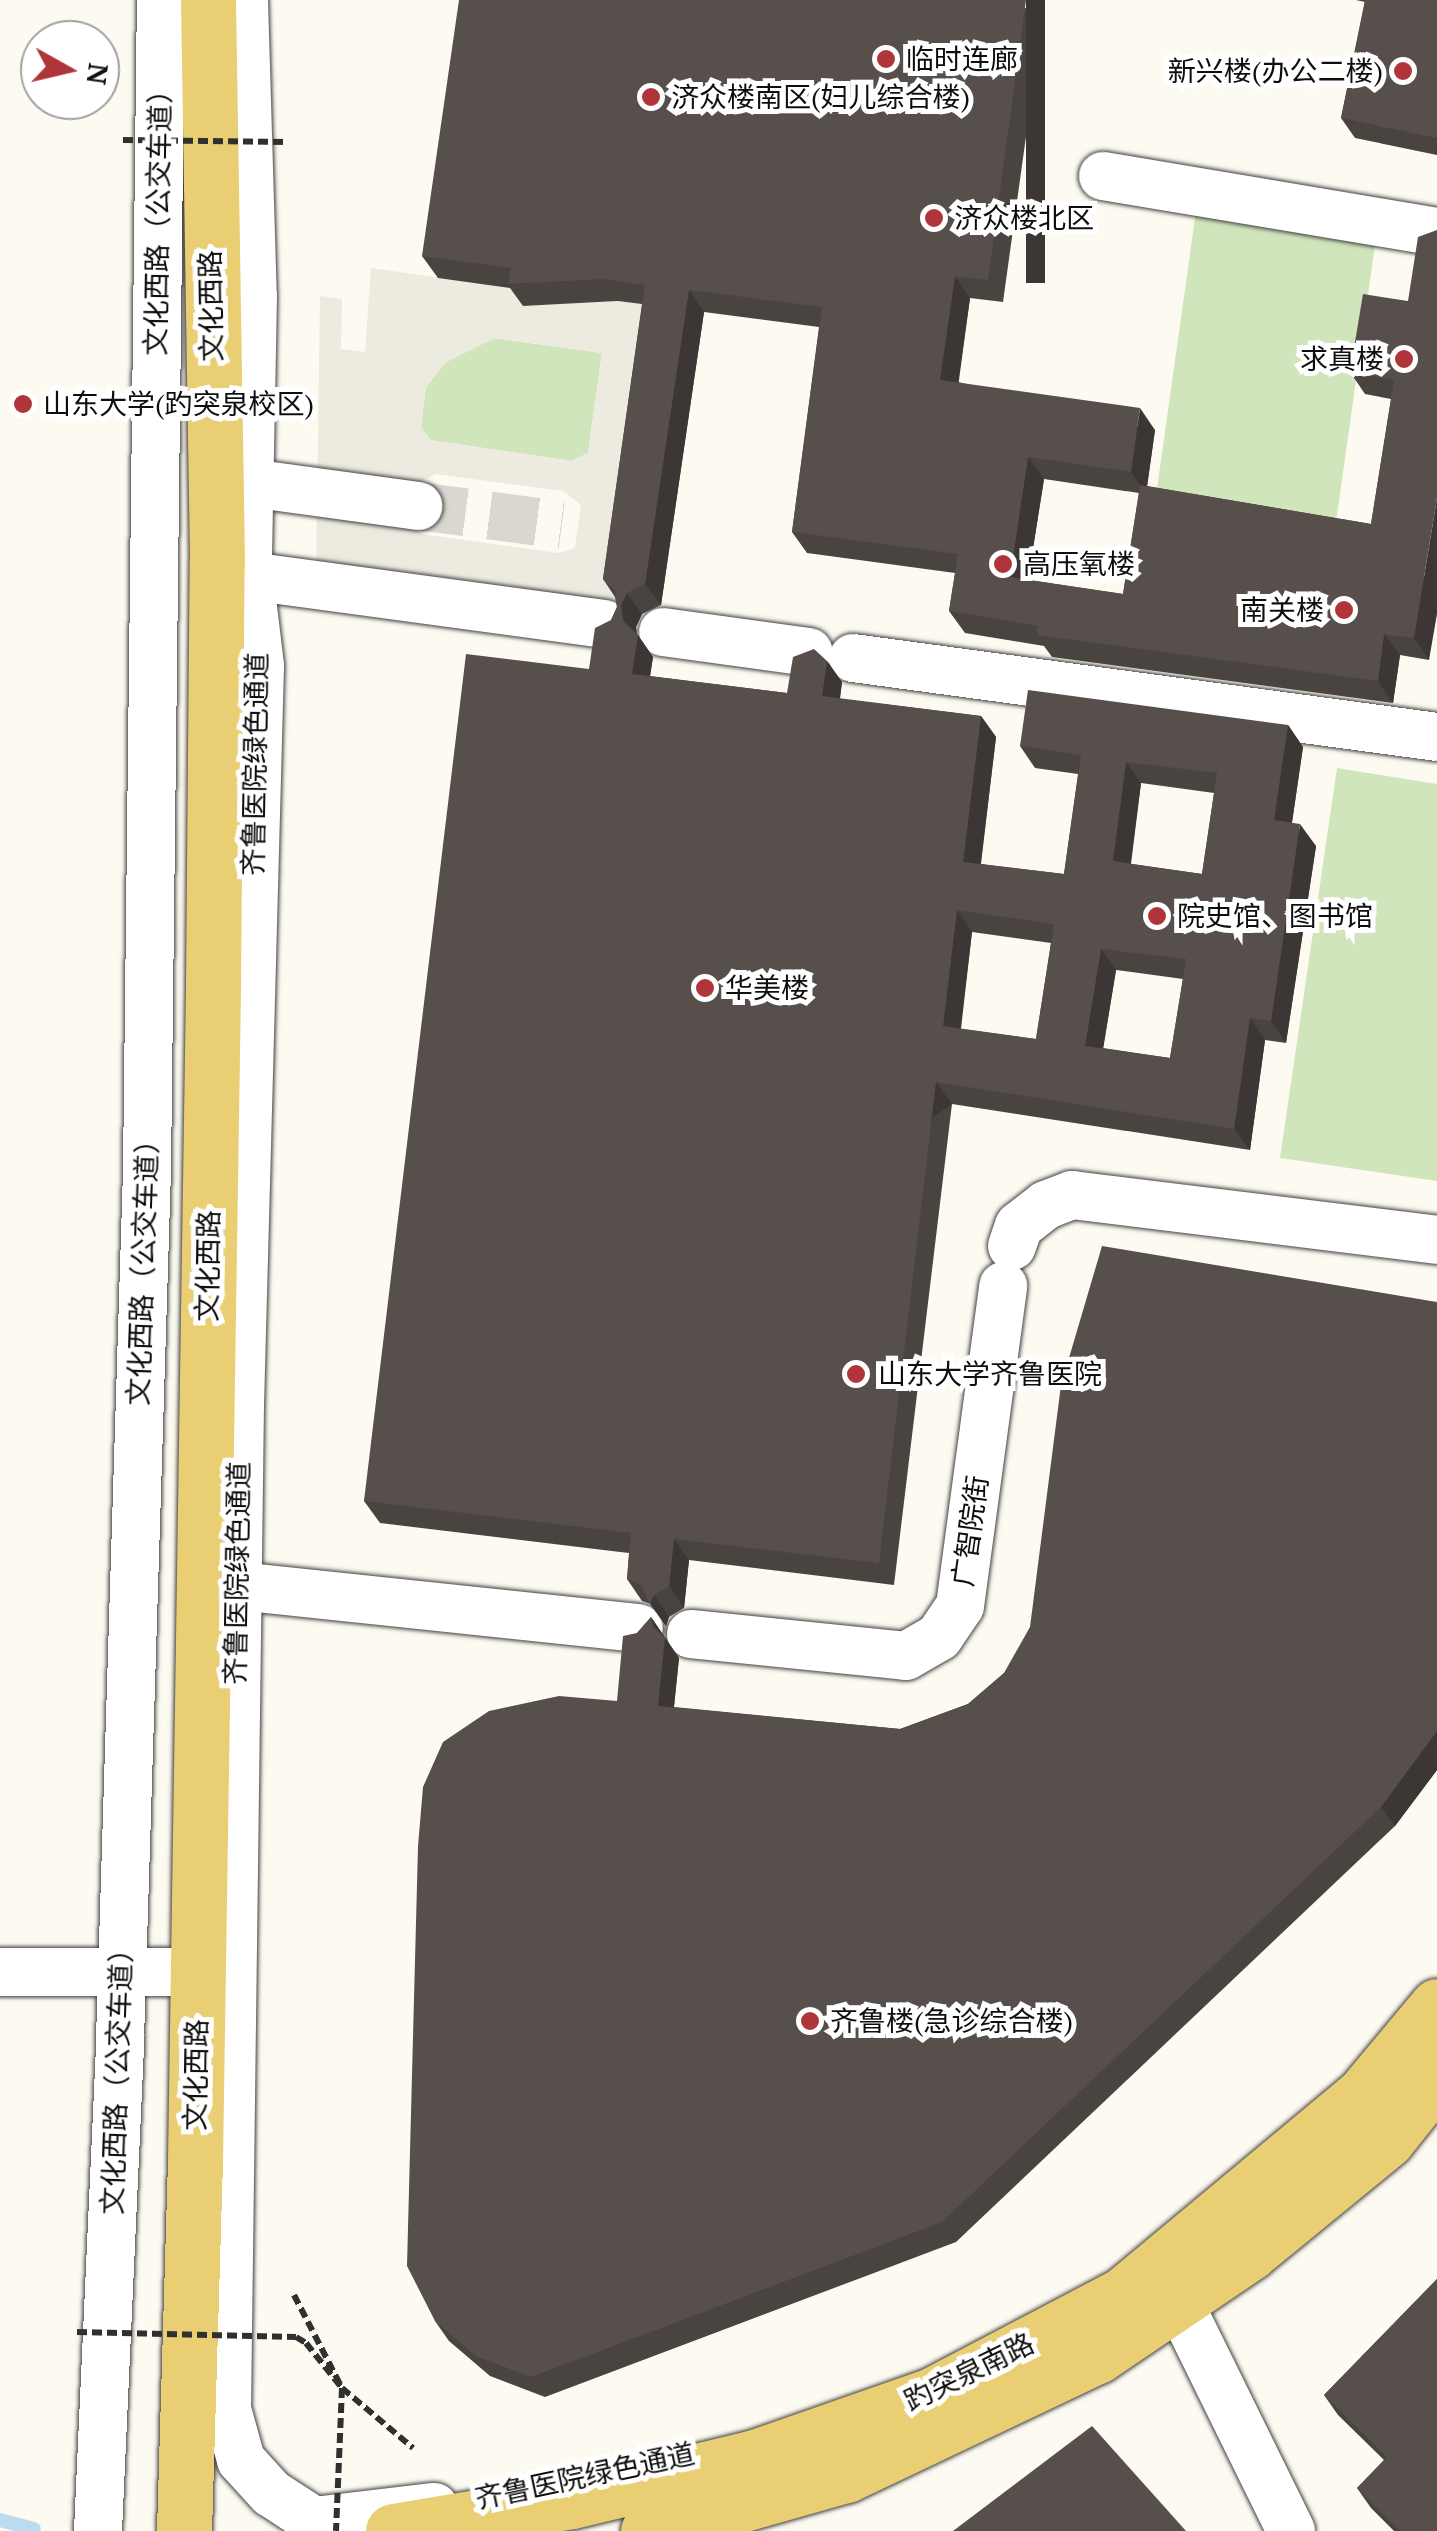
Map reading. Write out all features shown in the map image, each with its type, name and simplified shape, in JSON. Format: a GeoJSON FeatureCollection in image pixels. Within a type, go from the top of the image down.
{"type":"FeatureCollection","features":[{"type":"Feature","properties":{"kind":"main road","name":"文化西路"},"geometry":{"type":"LineString","coordinates":[[184,2531],[197,1972],[216,579],[208,0]]}},
{"type":"Feature","properties":{"kind":"main road","name":"趵突泉南路"},"geometry":{"type":"LineString","coordinates":[[392,2531],[572,2500],[755,2457],[932,2395],[1124,2294],[1362,2096],[1437,2006]]}},
{"type":"Feature","properties":{"kind":"main road","name":"趵突泉南路"},"geometry":{"type":"LineString","coordinates":[[648,2531],[846,2475],[1097,2356],[1249,2253],[1387,2140],[1437,2077]]}},
{"type":"Feature","properties":{"kind":"street","name":"文化西路（公交车道）"},"geometry":{"type":"LineString","coordinates":[[98,2531],[100,1971],[147,1171],[161,0]]}},
{"type":"Feature","properties":{"kind":"street","name":"齐鲁医院绿色通道"},"geometry":{"type":"LineString","coordinates":[[244,0],[253,296],[249,576],[260,666],[237,1586],[226,2409],[241,2460],[270,2493],[314,2521],[412,2510],[602,2476],[892,2409]]}},
{"type":"Feature","properties":{"kind":"street"},"geometry":{"type":"LineString","coordinates":[[1102,176],[1437,232]]}},
{"type":"Feature","properties":{"kind":"street"},"geometry":{"type":"LineString","coordinates":[[250,482],[418,506]]}},
{"type":"Feature","properties":{"kind":"street"},"geometry":{"type":"LineString","coordinates":[[249,576],[605,624]]}},
{"type":"Feature","properties":{"kind":"street"},"geometry":{"type":"LineString","coordinates":[[663,632],[1437,737]]}},
{"type":"Feature","properties":{"kind":"street","name":"广智院街"},"geometry":{"type":"LineString","coordinates":[[691,1634],[906,1656],[939,1637],[960,1606],[1007,1266],[1019,1226],[1046,1205],[1072,1195],[1437,1240]]}},
{"type":"Feature","properties":{"kind":"street"},"geometry":{"type":"LineString","coordinates":[[237,1586],[639,1628]]}},
{"type":"Feature","properties":{"kind":"street"},"geometry":{"type":"LineString","coordinates":[[0,1972],[197,1972]]}},
{"type":"Feature","properties":{"kind":"street"},"geometry":{"type":"LineString","coordinates":[[1178,2302],[1291,2531]]}},
{"type":"Feature","properties":{"kind":"path"},"geometry":{"type":"LineString","coordinates":[[123,140],[287,142]]}},
{"type":"Feature","properties":{"kind":"path"},"geometry":{"type":"LineString","coordinates":[[294,2295],[342,2388],[336,2531]]}},
{"type":"Feature","properties":{"kind":"path"},"geometry":{"type":"LineString","coordinates":[[77,2332],[296,2337],[324,2362],[342,2388],[412,2448]]}},
{"type":"Feature","properties":{"kind":"green space"},"geometry":{"type":"Polygon","coordinates":[[[1196,211],[1376,236],[1336,521],[1156,495],[1196,211]]]}},
{"type":"Feature","properties":{"kind":"green space"},"geometry":{"type":"Polygon","coordinates":[[[494,338],[602,353],[588,453],[571,461],[430,440],[421,427],[426,387],[446,362],[494,338]]]}},
{"type":"Feature","properties":{"kind":"green space"},"geometry":{"type":"Polygon","coordinates":[[[1337,768],[1437,784],[1437,1181],[1280,1158],[1337,768]]]}},
{"type":"Feature","properties":{"kind":"shaded area"},"geometry":{"type":"Polygon","coordinates":[[[371,268],[527,290],[524,306],[617,301],[660,305],[617,604],[316,580],[320,296],[342,299],[341,349],[365,352],[371,268]],[[495,338],[446,362],[426,387],[421,427],[430,440],[571,461],[588,453],[602,353],[495,338]],[[436,474],[417,483],[412,522],[421,534],[558,553],[575,548],[581,505],[563,491],[436,474]]]}},
{"type":"Feature","properties":{"kind":"building"},"geometry":{"type":"Polygon","coordinates":[[[459,0],[1026,0],[988,280],[955,276],[940,380],[1140,408],[1131,472],[1028,457],[1010,577],[1123,594],[1140,485],[1371,524],[1394,380],[1350,372],[1363,294],[1408,301],[1418,237],[1437,230],[1437,498],[1414,638],[1384,634],[1378,681],[1037,635],[1038,626],[949,611],[958,554],[792,532],[822,307],[689,290],[645,584],[627,593],[621,605],[623,621],[638,635],[632,674],[787,693],[793,657],[814,649],[827,661],[822,696],[981,716],[963,862],[1064,874],[1081,755],[1020,746],[1028,690],[1288,725],[1274,820],[1300,824],[1271,1021],[1250,1018],[1234,1129],[936,1082],[879,1563],[674,1539],[669,1586],[654,1595],[650,1604],[641,1585],[627,1579],[631,1533],[364,1501],[466,654],[589,669],[595,628],[611,620],[617,607],[615,591],[603,579],[645,285],[602,279],[508,284],[511,268],[422,256],[459,0]],[[1126,762],[1113,861],[1202,874],[1217,773],[1126,762]],[[957,910],[943,1026],[1036,1039],[1054,924],[957,910]],[[1101,949],[1085,1046],[1170,1058],[1186,959],[1101,949]]]}},
{"type":"Feature","properties":{"kind":"building","name":"新兴楼(办公二楼)"},"geometry":{"type":"Polygon","coordinates":[[[1365,0],[1437,0],[1437,138],[1341,118],[1365,0]]]}},
{"type":"Feature","properties":{"kind":"building","name":"齐鲁楼(急诊综合楼)"},"geometry":{"type":"Polygon","coordinates":[[[1102,1246],[1437,1302],[1437,1731],[1381,1807],[942,2222],[531,2377],[476,2356],[435,2321],[407,2266],[418,1846],[423,1787],[443,1742],[489,1711],[559,1696],[617,1701],[623,1636],[637,1633],[651,1617],[653,1626],[665,1638],[658,1706],[900,1729],[968,1704],[1004,1673],[1030,1627],[1061,1385],[1102,1246]]]}},
{"type":"Feature","properties":{"kind":"building"},"geometry":{"type":"Polygon","coordinates":[[[1437,2279],[1437,2531],[1400,2531],[1357,2488],[1387,2457],[1324,2395],[1437,2279]]]}},
{"type":"Feature","properties":{"kind":"building"},"geometry":{"type":"Polygon","coordinates":[[[1092,2426],[1186,2531],[953,2531],[1092,2426]]]}},
{"type":"Feature","properties":{"kind":"waterway"},"geometry":{"type":"LineString","coordinates":[[0,2520],[34,2529]]}},
{"type":"Feature","properties":{"kind":"tunnel"},"geometry":{"type":"LineString","coordinates":[[418,506],[562,525]]}},
{"type":"Feature","properties":{"kind":"place","name":"临时连廊"},"geometry":{"type":"Point","coordinates":[886,59]}},
{"type":"Feature","properties":{"kind":"place","name":"新兴楼(办公二楼)"},"geometry":{"type":"Point","coordinates":[1403,71]}},
{"type":"Feature","properties":{"kind":"place","name":"济众楼南区(妇儿综合楼)"},"geometry":{"type":"Point","coordinates":[651,97]}},
{"type":"Feature","properties":{"kind":"place","name":"济众楼北区"},"geometry":{"type":"Point","coordinates":[934,218]}},
{"type":"Feature","properties":{"kind":"place","name":"求真楼"},"geometry":{"type":"Point","coordinates":[1404,359]}},
{"type":"Feature","properties":{"kind":"place","name":"山东大学(趵突泉校区)"},"geometry":{"type":"Point","coordinates":[23,404]}},
{"type":"Feature","properties":{"kind":"place","name":"高压氧楼"},"geometry":{"type":"Point","coordinates":[1003,564]}},
{"type":"Feature","properties":{"kind":"place","name":"南关楼"},"geometry":{"type":"Point","coordinates":[1344,610]}},
{"type":"Feature","properties":{"kind":"place","name":"院史馆、图书馆"},"geometry":{"type":"Point","coordinates":[1157,916]}},
{"type":"Feature","properties":{"kind":"place","name":"华美楼"},"geometry":{"type":"Point","coordinates":[705,988]}},
{"type":"Feature","properties":{"kind":"place","name":"山东大学齐鲁医院"},"geometry":{"type":"Point","coordinates":[856,1374]}},
{"type":"Feature","properties":{"kind":"place","name":"齐鲁楼(急诊综合楼)"},"geometry":{"type":"Point","coordinates":[810,2021]}}]}
